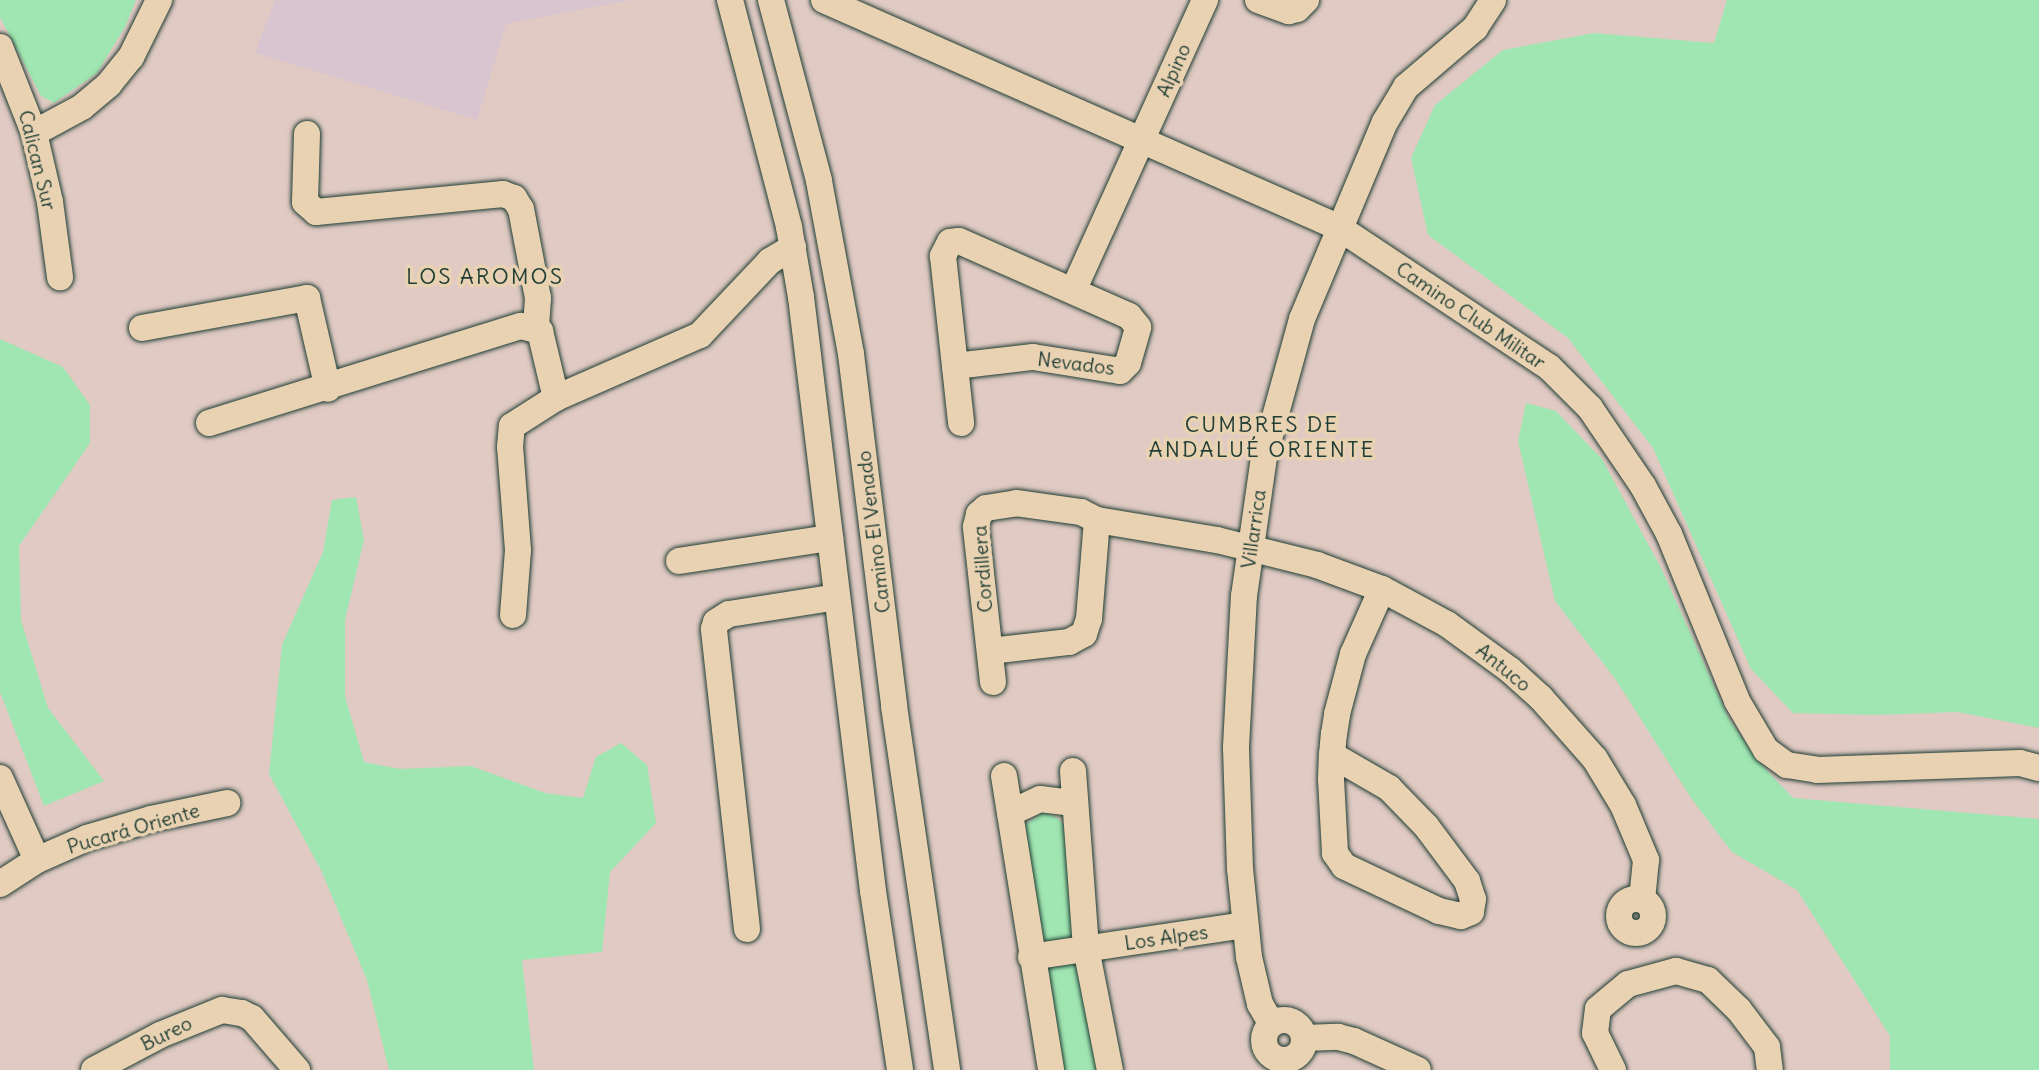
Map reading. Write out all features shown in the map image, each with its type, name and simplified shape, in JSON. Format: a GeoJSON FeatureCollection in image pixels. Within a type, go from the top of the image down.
{"type":"FeatureCollection","features":[{"type":"Feature","properties":{"kind":"street"},"geometry":{"type":"LineString","coordinates":[[34,133],[82,107],[109,84],[131,57],[159,0]]}},
{"type":"Feature","properties":{"kind":"street"},"geometry":{"type":"LineString","coordinates":[[730,0],[793,247],[879,933],[900,1070]]}},
{"type":"Feature","properties":{"kind":"street","name":"Camino El Venado"},"geometry":{"type":"LineString","coordinates":[[771,0],[809,140],[844,309],[924,927],[947,1070]]}},
{"type":"Feature","properties":{"kind":"street","name":"Camino Club Militar"},"geometry":{"type":"LineString","coordinates":[[824,0],[1338,227],[1507,335],[1549,367],[1590,408],[1643,486],[1669,534],[1737,701],[1766,750],[1787,765],[1817,770],[2020,763],[2039,768]]}},
{"type":"Feature","properties":{"kind":"street","name":"Alpino"},"geometry":{"type":"LineString","coordinates":[[1140,139],[1205,0]]}},
{"type":"Feature","properties":{"kind":"street"},"geometry":{"type":"LineString","coordinates":[[1258,0],[1289,11],[1297,9],[1306,0]]}},
{"type":"Feature","properties":{"kind":"street","name":"Villarrica"},"geometry":{"type":"LineString","coordinates":[[1418,1070],[1354,1041],[1329,1037],[1304,1038],[1295,1023],[1283,1019],[1271,1023],[1255,988],[1245,925],[1236,747],[1239,642],[1249,549],[1264,457],[1287,365],[1338,227],[1385,122],[1406,87],[1475,28],[1493,0]]}},
{"type":"Feature","properties":{"kind":"street","name":"Calican Sur"},"geometry":{"type":"LineString","coordinates":[[0,47],[34,133],[50,202],[60,277]]}},
{"type":"Feature","properties":{"kind":"street"},"geometry":{"type":"LineString","coordinates":[[307,134],[305,202],[316,212],[503,194],[514,198],[521,209],[538,298],[536,329]]}},
{"type":"Feature","properties":{"kind":"street"},"geometry":{"type":"LineString","coordinates":[[1073,291],[1140,139]]}},
{"type":"Feature","properties":{"kind":"street","name":"Nevados"},"geometry":{"type":"LineString","coordinates":[[955,366],[1033,357],[1110,371],[1126,368],[1139,331],[1137,322],[1073,291],[959,241],[947,243],[943,256],[961,423]]}},
{"type":"Feature","properties":{"kind":"street"},"geometry":{"type":"LineString","coordinates":[[513,615],[518,550],[509,432],[517,420],[556,398],[700,335],[770,261],[793,247]]}},
{"type":"Feature","properties":{"kind":"street"},"geometry":{"type":"LineString","coordinates":[[142,328],[307,298],[328,389]]}},
{"type":"Feature","properties":{"kind":"street"},"geometry":{"type":"LineString","coordinates":[[209,423],[328,389],[521,326],[536,329],[543,338],[556,398]]}},
{"type":"Feature","properties":{"kind":"street","name":"Cordillera"},"geometry":{"type":"LineString","coordinates":[[993,682],[976,527],[979,514],[995,505],[1016,503],[1081,512],[1097,520],[1249,549]]}},
{"type":"Feature","properties":{"kind":"street"},"geometry":{"type":"LineString","coordinates":[[990,651],[1069,642],[1084,634],[1089,619],[1097,520]]}},
{"type":"Feature","properties":{"kind":"street"},"geometry":{"type":"LineString","coordinates":[[679,561],[830,538]]}},
{"type":"Feature","properties":{"kind":"street","name":"Antuco"},"geometry":{"type":"LineString","coordinates":[[1249,549],[1317,565],[1415,605],[1477,645],[1541,698],[1583,743],[1611,781],[1642,844],[1647,872],[1642,900],[1627,902],[1619,915],[1625,929],[1640,933],[1646,977]]}},
{"type":"Feature","properties":{"kind":"street"},"geometry":{"type":"LineString","coordinates":[[1332,755],[1389,788],[1426,826],[1467,881],[1473,899],[1471,912],[1461,916],[1439,911],[1339,860],[1333,844],[1332,755],[1344,680],[1382,589]]}},
{"type":"Feature","properties":{"kind":"street"},"geometry":{"type":"LineString","coordinates":[[747,929],[714,629],[716,622],[729,614],[837,597]]}},
{"type":"Feature","properties":{"kind":"street"},"geometry":{"type":"LineString","coordinates":[[1073,771],[1086,948],[1110,1070]]}},
{"type":"Feature","properties":{"kind":"street"},"geometry":{"type":"LineString","coordinates":[[1004,776],[1051,1070]]}},
{"type":"Feature","properties":{"kind":"street"},"geometry":{"type":"LineString","coordinates":[[0,778],[37,860]]}},
{"type":"Feature","properties":{"kind":"street"},"geometry":{"type":"LineString","coordinates":[[1010,813],[1040,799],[1074,803]]}},
{"type":"Feature","properties":{"kind":"street","name":"Pucará Oriente"},"geometry":{"type":"LineString","coordinates":[[0,884],[37,860],[113,829],[227,803]]}},
{"type":"Feature","properties":{"kind":"street","name":"Los Alpes"},"geometry":{"type":"LineString","coordinates":[[1031,957],[1245,925]]}},
{"type":"Feature","properties":{"kind":"street"},"geometry":{"type":"LineString","coordinates":[[879,933],[924,927]]}},
{"type":"Feature","properties":{"kind":"street"},"geometry":{"type":"LineString","coordinates":[[1613,1070],[1597,1040],[1595,1019],[1598,1009],[1616,991],[1646,977],[1676,971],[1708,980],[1739,1010],[1770,1054],[1770,1070]]}},
{"type":"Feature","properties":{"kind":"street","name":"Bureo"},"geometry":{"type":"LineString","coordinates":[[94,1070],[212,1011],[242,1013],[274,1040],[297,1070]]}},
{"type":"Feature","properties":{"kind":"shaded area"},"geometry":{"type":"Polygon","coordinates":[[[275,0],[632,0],[506,24],[477,120],[255,53],[275,0]]]}},
{"type":"Feature","properties":{"kind":"green space"},"geometry":{"type":"Polygon","coordinates":[[[0,0],[136,0],[125,27],[97,73],[54,103],[41,96],[0,17],[0,0]]]}},
{"type":"Feature","properties":{"kind":"green space"},"geometry":{"type":"Polygon","coordinates":[[[1727,0],[2039,0],[2039,728],[1958,712],[1876,715],[1793,713],[1751,669],[1653,448],[1568,338],[1428,235],[1411,158],[1435,105],[1503,50],[1594,33],[1714,43],[1727,0]]]}},
{"type":"Feature","properties":{"kind":"green space"},"geometry":{"type":"Polygon","coordinates":[[[0,339],[63,367],[90,405],[90,443],[19,546],[21,620],[48,708],[104,781],[44,806],[0,692],[0,339]]]}},
{"type":"Feature","properties":{"kind":"green space"},"geometry":{"type":"Polygon","coordinates":[[[1526,403],[1556,411],[1602,459],[1661,568],[1729,719],[1759,762],[1793,798],[2039,819],[2039,1070],[1890,1070],[1890,1036],[1797,890],[1732,852],[1691,798],[1616,680],[1555,601],[1518,441],[1526,403]]]}},
{"type":"Feature","properties":{"kind":"green space"},"geometry":{"type":"Polygon","coordinates":[[[356,497],[364,540],[345,620],[345,696],[364,762],[400,769],[471,766],[545,793],[583,798],[596,757],[621,743],[647,765],[656,823],[610,872],[602,952],[522,960],[534,1070],[389,1070],[367,980],[321,870],[269,774],[282,645],[323,552],[332,500],[356,497]]]}},
{"type":"Feature","properties":{"kind":"green space"},"geometry":{"type":"Polygon","coordinates":[[[1043,812],[1058,818],[1065,828],[1099,1070],[1063,1070],[1021,828],[1043,812]]]}},
{"type":"Feature","properties":{"kind":"district","name":"LOS AROMOS"},"geometry":{"type":"Point","coordinates":[485,277]}},
{"type":"Feature","properties":{"kind":"district","name":"CUMBRES DE ANDALUÉ ORIENTE"},"geometry":{"type":"Point","coordinates":[1262,436]}}]}
